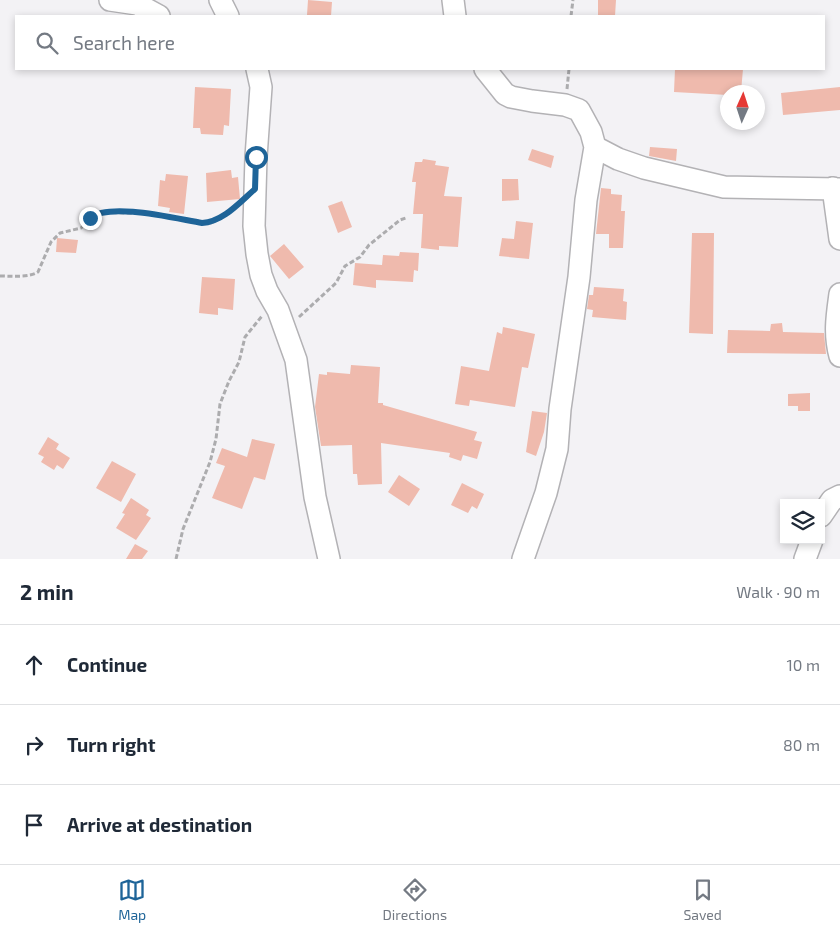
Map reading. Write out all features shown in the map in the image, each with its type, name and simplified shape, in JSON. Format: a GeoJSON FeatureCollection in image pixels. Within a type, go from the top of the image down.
{"type":"FeatureCollection","features":[{"type":"Feature","properties":{"kind":"street"},"geometry":{"type":"LineString","coordinates":[[110,0],[136,4],[156,15]]}},
{"type":"Feature","properties":{"kind":"street"},"geometry":{"type":"LineString","coordinates":[[220,0],[228,15]]}},
{"type":"Feature","properties":{"kind":"street"},"geometry":{"type":"LineString","coordinates":[[453,0],[455,15]]}},
{"type":"Feature","properties":{"kind":"street"},"geometry":{"type":"LineString","coordinates":[[257,70],[261,87],[255,189],[254,226],[256,254],[261,275],[286,329],[296,360],[315,497],[329,559]]}},
{"type":"Feature","properties":{"kind":"street"},"geometry":{"type":"LineString","coordinates":[[486,70],[505,94],[511,97],[532,102],[565,104],[579,110],[591,132],[595,148],[586,200],[579,278],[560,409],[557,449],[546,493],[523,559]]}},
{"type":"Feature","properties":{"kind":"street"},"geometry":{"type":"LineString","coordinates":[[595,148],[644,168],[724,187],[837,188],[840,238]]}},
{"type":"Feature","properties":{"kind":"street"},"geometry":{"type":"LineString","coordinates":[[840,294],[835,325],[836,343],[840,356]]}},
{"type":"Feature","properties":{"kind":"street"},"geometry":{"type":"LineString","coordinates":[[825,510],[832,500],[840,496]]}},
{"type":"Feature","properties":{"kind":"street"},"geometry":{"type":"LineString","coordinates":[[805,559],[811,544]]}},
{"type":"Feature","properties":{"kind":"path"},"geometry":{"type":"LineString","coordinates":[[571,15],[573,0]]}},
{"type":"Feature","properties":{"kind":"path"},"geometry":{"type":"LineString","coordinates":[[0,276],[34,275],[38,272],[51,242],[60,234],[80,228],[95,214],[102,212],[148,214],[202,223],[210,222],[227,212],[255,189]]}},
{"type":"Feature","properties":{"kind":"path"},"geometry":{"type":"LineString","coordinates":[[286,329],[336,283],[345,266],[360,256],[369,245],[400,220],[406,218]]}},
{"type":"Feature","properties":{"kind":"path"},"geometry":{"type":"LineString","coordinates":[[176,559],[184,529],[210,462],[216,439],[220,404],[239,362],[245,337],[274,303]]}},
{"type":"Feature","properties":{"kind":"building"},"geometry":{"type":"Polygon","coordinates":[[[308,0],[332,2],[331,15],[307,15],[308,0]]]}},
{"type":"Feature","properties":{"kind":"building"},"geometry":{"type":"Polygon","coordinates":[[[598,0],[616,0],[615,15],[598,15],[598,0]]]}},
{"type":"Feature","properties":{"kind":"building"},"geometry":{"type":"Polygon","coordinates":[[[675,70],[743,70],[742,85],[720,85],[720,95],[674,92],[675,70]]]}},
{"type":"Feature","properties":{"kind":"building"},"geometry":{"type":"Polygon","coordinates":[[[195,87],[231,89],[229,126],[224,125],[223,135],[201,134],[200,128],[193,128],[195,87]]]}},
{"type":"Feature","properties":{"kind":"building"},"geometry":{"type":"Polygon","coordinates":[[[840,87],[840,110],[783,115],[781,93],[840,87]]]}},
{"type":"Feature","properties":{"kind":"building"},"geometry":{"type":"Polygon","coordinates":[[[650,147],[677,149],[676,161],[649,156],[650,147]]]}},
{"type":"Feature","properties":{"kind":"building"},"geometry":{"type":"Polygon","coordinates":[[[532,149],[554,156],[551,168],[528,160],[532,149]]]}},
{"type":"Feature","properties":{"kind":"building"},"geometry":{"type":"Polygon","coordinates":[[[423,159],[436,161],[435,165],[449,167],[444,196],[462,197],[458,247],[439,246],[439,250],[421,248],[423,214],[413,214],[416,182],[412,182],[415,162],[422,162],[423,159]]]}},
{"type":"Feature","properties":{"kind":"building"},"geometry":{"type":"Polygon","coordinates":[[[231,170],[232,178],[238,177],[240,199],[207,202],[206,173],[231,170]]]}},
{"type":"Feature","properties":{"kind":"building"},"geometry":{"type":"Polygon","coordinates":[[[166,174],[188,176],[184,214],[169,212],[170,208],[158,206],[160,180],[165,181],[166,174]]]}},
{"type":"Feature","properties":{"kind":"building"},"geometry":{"type":"Polygon","coordinates":[[[502,179],[518,179],[519,200],[502,201],[502,179]]]}},
{"type":"Feature","properties":{"kind":"building"},"geometry":{"type":"Polygon","coordinates":[[[601,188],[611,189],[611,194],[622,195],[621,211],[625,211],[623,248],[609,248],[609,234],[596,234],[601,188]]]}},
{"type":"Feature","properties":{"kind":"building"},"geometry":{"type":"Polygon","coordinates":[[[342,201],[352,227],[338,233],[328,206],[342,201]]]}},
{"type":"Feature","properties":{"kind":"building"},"geometry":{"type":"Polygon","coordinates":[[[516,221],[533,223],[529,259],[499,256],[502,238],[514,239],[516,221]]]}},
{"type":"Feature","properties":{"kind":"building"},"geometry":{"type":"Polygon","coordinates":[[[692,233],[714,233],[713,334],[689,333],[692,233]]]}},
{"type":"Feature","properties":{"kind":"building"},"geometry":{"type":"Polygon","coordinates":[[[57,238],[78,240],[76,253],[56,252],[57,238]]]}},
{"type":"Feature","properties":{"kind":"building"},"geometry":{"type":"Polygon","coordinates":[[[284,244],[304,267],[289,279],[270,256],[284,244]]]}},
{"type":"Feature","properties":{"kind":"building"},"geometry":{"type":"Polygon","coordinates":[[[400,252],[419,253],[418,271],[414,270],[413,282],[376,280],[376,288],[353,285],[355,263],[382,265],[383,255],[399,256],[400,252]]]}},
{"type":"Feature","properties":{"kind":"building"},"geometry":{"type":"Polygon","coordinates":[[[202,277],[235,279],[233,310],[218,308],[218,315],[199,313],[202,277]]]}},
{"type":"Feature","properties":{"kind":"building"},"geometry":{"type":"Polygon","coordinates":[[[594,287],[624,289],[623,301],[627,302],[626,320],[592,317],[593,310],[587,309],[589,295],[593,295],[594,287]]]}},
{"type":"Feature","properties":{"kind":"building"},"geometry":{"type":"Polygon","coordinates":[[[782,323],[783,332],[824,333],[826,354],[727,353],[728,330],[770,331],[771,324],[782,323]]]}},
{"type":"Feature","properties":{"kind":"building"},"geometry":{"type":"Polygon","coordinates":[[[503,327],[535,334],[528,368],[522,367],[515,407],[470,400],[469,406],[455,404],[461,366],[489,371],[497,332],[502,334],[503,327]]]}},
{"type":"Feature","properties":{"kind":"building"},"geometry":{"type":"Polygon","coordinates":[[[351,365],[380,367],[378,403],[477,432],[474,440],[482,442],[477,459],[463,455],[461,461],[449,457],[450,453],[381,443],[382,484],[358,485],[357,474],[353,474],[352,445],[321,446],[315,407],[319,374],[327,375],[327,372],[350,374],[351,365]]]}},
{"type":"Feature","properties":{"kind":"building"},"geometry":{"type":"Polygon","coordinates":[[[810,393],[810,411],[798,411],[798,406],[788,406],[788,394],[810,393]]]}},
{"type":"Feature","properties":{"kind":"building"},"geometry":{"type":"Polygon","coordinates":[[[532,411],[547,413],[544,432],[536,456],[526,452],[532,411]]]}},
{"type":"Feature","properties":{"kind":"building"},"geometry":{"type":"Polygon","coordinates":[[[48,437],[59,444],[56,449],[70,458],[63,469],[57,465],[54,470],[41,462],[44,457],[38,454],[48,437]]]}},
{"type":"Feature","properties":{"kind":"building"},"geometry":{"type":"Polygon","coordinates":[[[252,439],[275,444],[265,480],[254,477],[242,509],[212,498],[225,466],[216,463],[222,448],[247,457],[252,439]]]}},
{"type":"Feature","properties":{"kind":"building"},"geometry":{"type":"Polygon","coordinates":[[[112,461],[136,474],[121,502],[96,488],[112,461]]]}},
{"type":"Feature","properties":{"kind":"building"},"geometry":{"type":"Polygon","coordinates":[[[399,475],[420,489],[409,506],[388,492],[399,475]]]}},
{"type":"Feature","properties":{"kind":"building"},"geometry":{"type":"Polygon","coordinates":[[[462,483],[484,494],[477,509],[472,506],[468,513],[451,505],[462,483]]]}},
{"type":"Feature","properties":{"kind":"building"},"geometry":{"type":"Polygon","coordinates":[[[131,498],[149,510],[146,515],[151,518],[136,540],[116,528],[125,514],[122,513],[131,498]]]}},
{"type":"Feature","properties":{"kind":"building"},"geometry":{"type":"Polygon","coordinates":[[[135,544],[148,551],[142,559],[126,559],[135,544]]]}},
{"type":"Feature","properties":{"kind":"route"},"geometry":{"type":"LineString","coordinates":[[90,218],[102,212],[122,212],[148,214],[202,223],[210,222],[219,218],[255,189],[256,157]]}}]}
